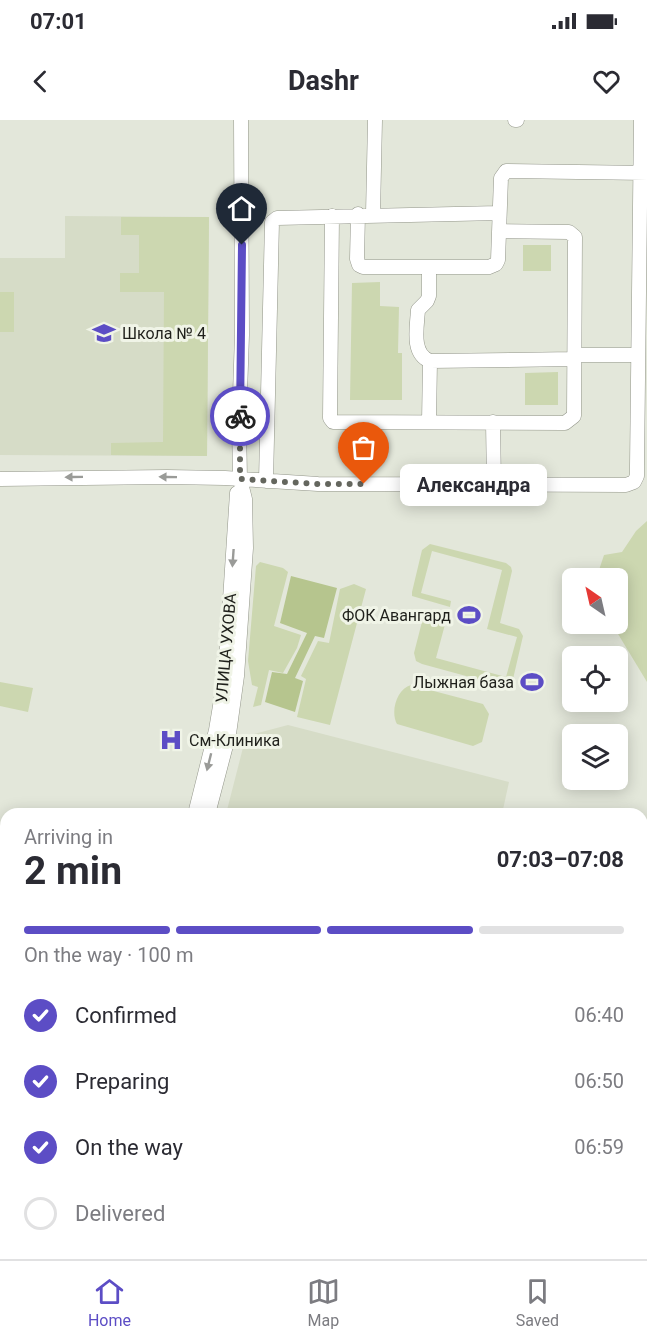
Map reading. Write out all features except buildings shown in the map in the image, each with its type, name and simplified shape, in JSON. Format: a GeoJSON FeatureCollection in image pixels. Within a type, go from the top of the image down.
{"type":"FeatureCollection","features":[{"type":"Feature","properties":{"kind":"street","name":"УЛИЦА УХОВА"},"geometry":{"type":"LineString","coordinates":[[196,808],[216,730],[224,684],[236,500],[240,479],[239,423],[243,276],[241,120]]}},
{"type":"Feature","properties":{"kind":"street"},"geometry":{"type":"LineString","coordinates":[[373,214],[375,120]]}},
{"type":"Feature","properties":{"kind":"street"},"geometry":{"type":"LineString","coordinates":[[0,479],[167,477],[318,484],[494,485],[626,485],[634,482],[642,443],[638,355],[644,173],[641,120]]}},
{"type":"Feature","properties":{"kind":"street"},"geometry":{"type":"LineString","coordinates":[[358,214],[357,259],[359,265],[363,267],[493,266],[498,260],[501,178],[510,170],[644,173]]}},
{"type":"Feature","properties":{"kind":"street"},"geometry":{"type":"LineString","coordinates":[[266,481],[271,225],[277,218],[358,214],[499,213]]}},
{"type":"Feature","properties":{"kind":"street"},"geometry":{"type":"LineString","coordinates":[[332,216],[330,420],[333,422],[569,421],[574,416],[575,237],[569,232],[499,231]]}},
{"type":"Feature","properties":{"kind":"street"},"geometry":{"type":"LineString","coordinates":[[429,268],[429,296],[418,310],[417,348],[424,358],[430,361],[638,355]]}},
{"type":"Feature","properties":{"kind":"street"},"geometry":{"type":"LineString","coordinates":[[429,422],[430,361]]}},
{"type":"Feature","properties":{"kind":"street"},"geometry":{"type":"LineString","coordinates":[[494,422],[494,485]]}},
{"type":"Feature","properties":{"kind":"street","name":"УЛИЦА УХОВА"},"geometry":{"type":"LineString","coordinates":[[209,808],[229,734],[237,676],[246,548],[245,499],[240,479]]}},
{"type":"Feature","properties":{"kind":"shaded area","name":"Школа № 4"},"geometry":{"type":"Polygon","coordinates":[[[65,216],[209,217],[207,456],[0,455],[0,258],[65,258],[65,216]]]}},
{"type":"Feature","properties":{"kind":"shaded area"},"geometry":{"type":"Polygon","coordinates":[[[121,217],[209,217],[207,456],[111,455],[111,443],[163,442],[164,292],[120,292],[120,273],[139,273],[139,235],[121,235],[121,217]]]}},
{"type":"Feature","properties":{"kind":"shaded area"},"geometry":{"type":"Polygon","coordinates":[[[523,245],[551,245],[551,271],[523,271],[523,245]]]}},
{"type":"Feature","properties":{"kind":"shaded area"},"geometry":{"type":"Polygon","coordinates":[[[380,282],[380,306],[399,307],[398,353],[402,353],[402,400],[350,400],[352,283],[380,282]]]}},
{"type":"Feature","properties":{"kind":"shaded area"},"geometry":{"type":"Polygon","coordinates":[[[0,292],[14,292],[14,332],[0,332],[0,292]]]}},
{"type":"Feature","properties":{"kind":"shaded area"},"geometry":{"type":"Polygon","coordinates":[[[558,372],[558,405],[525,405],[525,373],[558,372]]]}},
{"type":"Feature","properties":{"kind":"shaded area"},"geometry":{"type":"Polygon","coordinates":[[[647,521],[647,682],[628,651],[628,646],[625,646],[618,634],[628,634],[628,568],[600,568],[604,555],[622,552],[636,531],[647,521]]]}},
{"type":"Feature","properties":{"kind":"shaded area"},"geometry":{"type":"Polygon","coordinates":[[[430,544],[506,563],[511,567],[500,623],[519,629],[523,636],[513,679],[506,684],[499,685],[416,661],[414,653],[424,614],[428,612],[447,617],[436,658],[506,677],[517,637],[487,629],[502,570],[432,551],[421,593],[451,601],[450,607],[412,596],[422,550],[430,544]]]}},
{"type":"Feature","properties":{"kind":"shaded area"},"geometry":{"type":"Polygon","coordinates":[[[260,562],[283,568],[288,572],[274,626],[301,635],[297,648],[283,673],[269,670],[261,705],[253,707],[258,687],[252,685],[248,661],[256,566],[260,562]]]}},
{"type":"Feature","properties":{"kind":"shaded area"},"geometry":{"type":"Polygon","coordinates":[[[291,576],[337,588],[324,638],[315,636],[295,678],[303,681],[295,712],[265,702],[272,672],[287,674],[307,633],[280,623],[291,576]]]}},
{"type":"Feature","properties":{"kind":"shaded area"},"geometry":{"type":"Polygon","coordinates":[[[354,584],[366,589],[330,725],[297,717],[306,679],[301,676],[318,641],[329,643],[340,589],[354,584]]]}},
{"type":"Feature","properties":{"kind":"shaded area"},"geometry":{"type":"Polygon","coordinates":[[[0,682],[33,688],[28,712],[0,706],[0,682]]]}},
{"type":"Feature","properties":{"kind":"shaded area"},"geometry":{"type":"Polygon","coordinates":[[[411,685],[483,704],[489,714],[482,742],[473,746],[397,724],[394,713],[396,701],[402,691],[411,685]]]}},
{"type":"Feature","properties":{"kind":"shaded area"},"geometry":{"type":"Polygon","coordinates":[[[288,725],[509,782],[503,808],[228,808],[246,736],[288,725]]]}},
{"type":"Feature","properties":{"kind":"way so far"},"geometry":{"type":"LineString","coordinates":[[240,416],[240,479],[318,484],[364,484]]}},
{"type":"Feature","properties":{"kind":"place","name":"Школа № 4"},"geometry":{"type":"Point","coordinates":[104,333]}},
{"type":"Feature","properties":{"kind":"place","name":"Александра"},"geometry":{"type":"Point","coordinates":[364,484]}},
{"type":"Feature","properties":{"kind":"place","name":"ФОК Авангард"},"geometry":{"type":"Point","coordinates":[469,615]}},
{"type":"Feature","properties":{"kind":"place","name":"Лыжная база"},"geometry":{"type":"Point","coordinates":[532,682]}},
{"type":"Feature","properties":{"kind":"place","name":"См-Клиника"},"geometry":{"type":"Point","coordinates":[171,740]}},
{"type":"Feature","properties":{"kind":"route"},"geometry":{"type":"LineString","coordinates":[[240,416],[242,245]]}}]}
